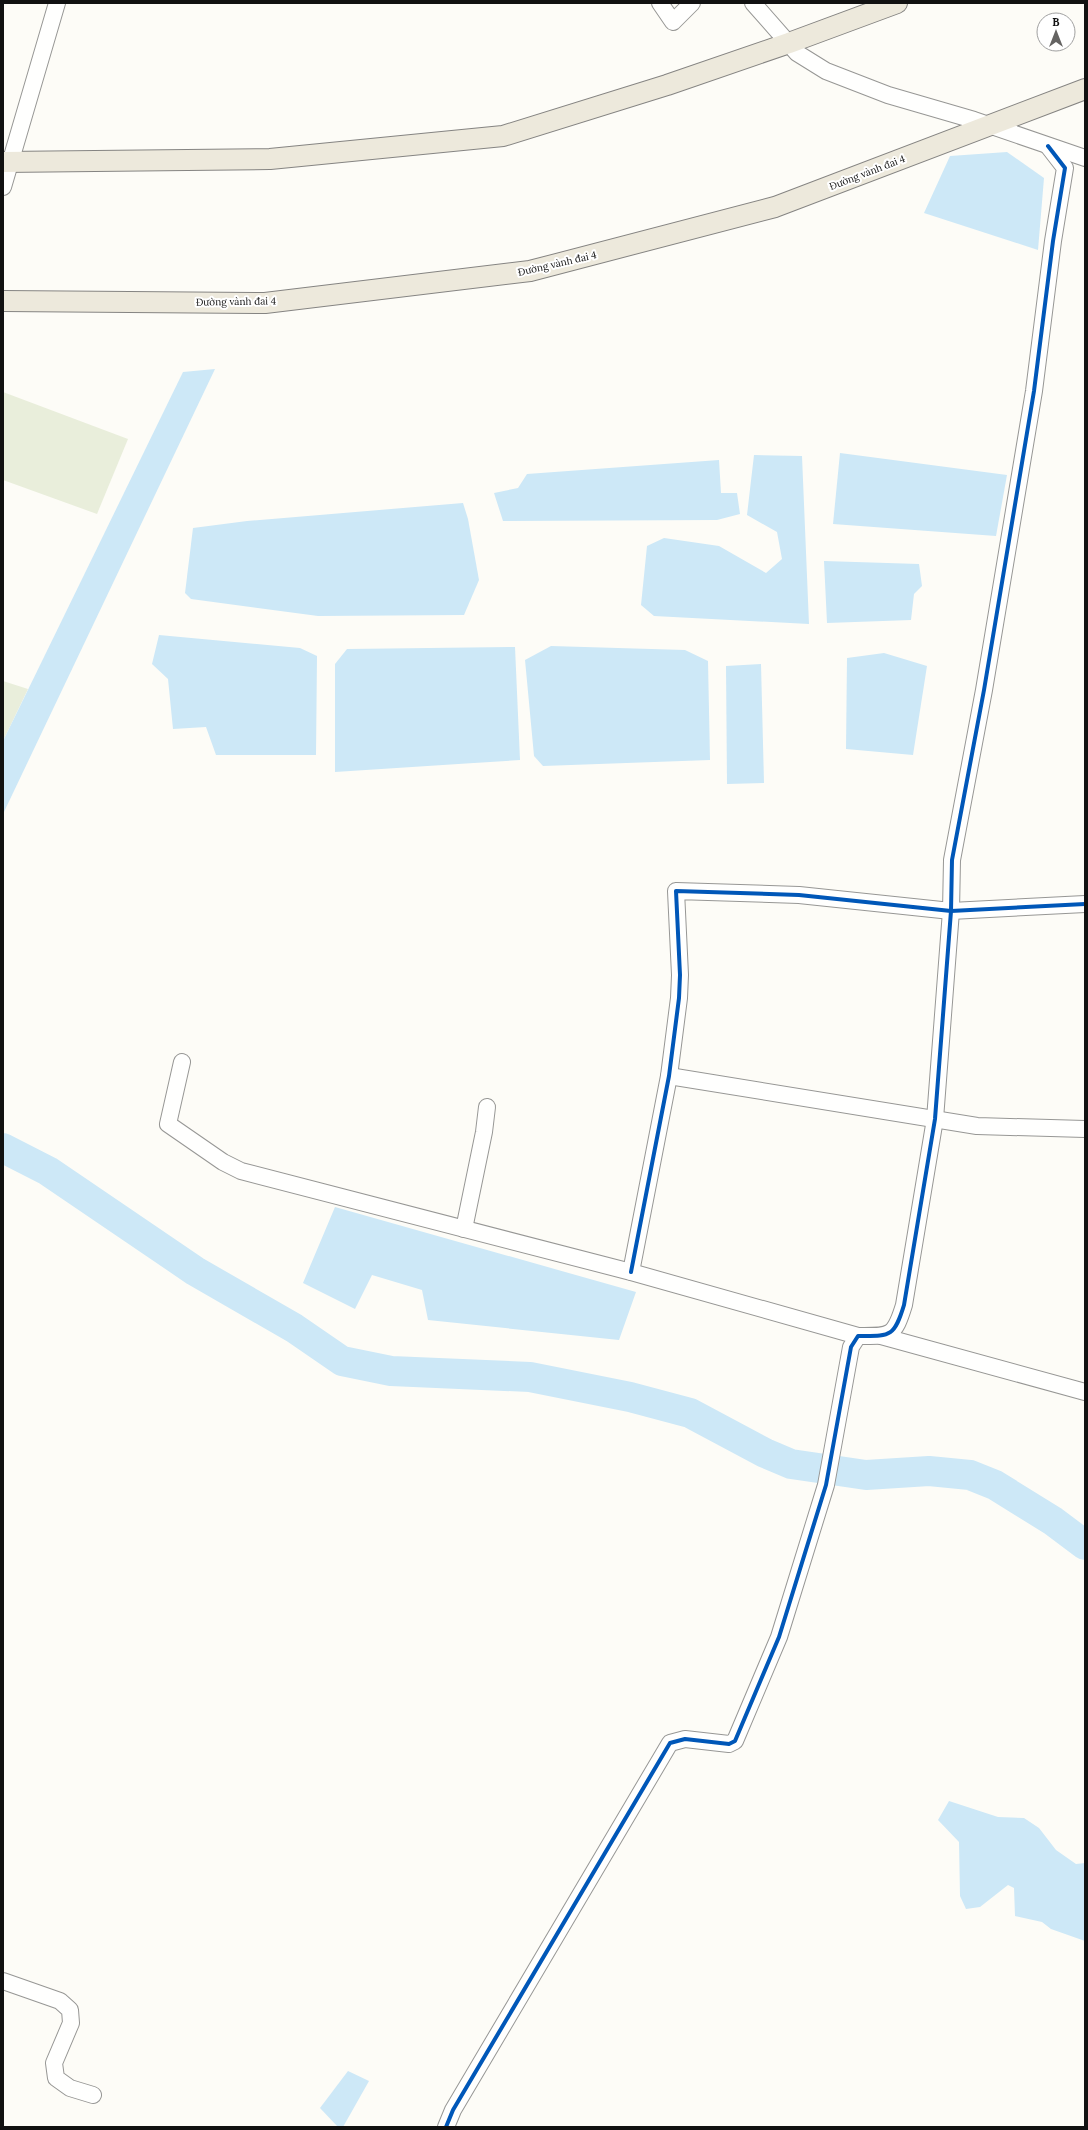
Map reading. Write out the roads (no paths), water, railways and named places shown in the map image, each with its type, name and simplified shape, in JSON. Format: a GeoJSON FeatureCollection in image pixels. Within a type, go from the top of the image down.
{"type":"FeatureCollection","features":[{"type":"Feature","properties":{"kind":"main road"},"geometry":{"type":"LineString","coordinates":[[7,162],[270,159],[504,136],[667,85],[790,44],[897,3]]}},
{"type":"Feature","properties":{"kind":"main road","name":"Đường vành đai 4"},"geometry":{"type":"LineString","coordinates":[[3,301],[265,303],[530,271],[775,207],[1085,89]]}},
{"type":"Feature","properties":{"kind":"street"},"geometry":{"type":"LineString","coordinates":[[3,187],[7,162],[57,3]]}},
{"type":"Feature","properties":{"kind":"street"},"geometry":{"type":"LineString","coordinates":[[660,3],[673,22],[692,3]]}},
{"type":"Feature","properties":{"kind":"street"},"geometry":{"type":"LineString","coordinates":[[753,3],[798,52],[826,72],[888,95],[989,126],[1085,158]]}},
{"type":"Feature","properties":{"kind":"street"},"geometry":{"type":"LineString","coordinates":[[881,1336],[889,1333],[898,1326],[904,1305],[935,1119],[951,911],[952,860],[984,690],[1034,391],[1053,241],[1066,168],[1048,146]]}},
{"type":"Feature","properties":{"kind":"street"},"geometry":{"type":"LineString","coordinates":[[631,1272],[669,1076],[680,975],[676,891],[799,895],[951,911],[1085,904]]}},
{"type":"Feature","properties":{"kind":"street"},"geometry":{"type":"LineString","coordinates":[[182,1062],[168,1124],[223,1162],[241,1171],[631,1272],[858,1336],[881,1336],[1085,1392]]}},
{"type":"Feature","properties":{"kind":"street"},"geometry":{"type":"LineString","coordinates":[[669,1076],[998,1128],[1085,1129]]}},
{"type":"Feature","properties":{"kind":"street"},"geometry":{"type":"LineString","coordinates":[[464,1229],[484,1132],[487,1107]]}},
{"type":"Feature","properties":{"kind":"street"},"geometry":{"type":"LineString","coordinates":[[446,2127],[453,2110],[670,1743],[685,1738],[729,1744],[735,1741],[780,1637],[826,1485],[851,1347],[858,1336]]}},
{"type":"Feature","properties":{"kind":"street"},"geometry":{"type":"LineString","coordinates":[[3,1981],[60,2001],[70,2010],[71,2023],[54,2063],[56,2078],[70,2088],[93,2095]]}},
{"type":"Feature","properties":{"kind":"water"},"geometry":{"type":"Polygon","coordinates":[[[1007,152],[1044,178],[1038,250],[924,213],[950,156],[1007,152]]]}},
{"type":"Feature","properties":{"kind":"water"},"geometry":{"type":"Polygon","coordinates":[[[215,369],[3,814],[3,741],[183,372],[215,369]]]}},
{"type":"Feature","properties":{"kind":"water"},"geometry":{"type":"Polygon","coordinates":[[[840,453],[1007,475],[996,536],[833,524],[840,453]]]}},
{"type":"Feature","properties":{"kind":"water"},"geometry":{"type":"Polygon","coordinates":[[[754,455],[802,456],[809,624],[654,616],[641,605],[647,546],[664,538],[719,546],[766,573],[782,559],[777,532],[747,515],[754,455]]]}},
{"type":"Feature","properties":{"kind":"water"},"geometry":{"type":"Polygon","coordinates":[[[719,460],[721,493],[737,493],[740,514],[717,520],[503,521],[494,493],[518,488],[527,474],[719,460]]]}},
{"type":"Feature","properties":{"kind":"water"},"geometry":{"type":"Polygon","coordinates":[[[463,503],[468,519],[479,580],[464,615],[318,616],[191,599],[185,593],[193,528],[247,521],[463,503]]]}},
{"type":"Feature","properties":{"kind":"water"},"geometry":{"type":"Polygon","coordinates":[[[824,561],[919,564],[922,586],[914,594],[911,620],[827,623],[824,561]]]}},
{"type":"Feature","properties":{"kind":"water"},"geometry":{"type":"Polygon","coordinates":[[[159,635],[300,648],[317,656],[316,755],[216,755],[206,727],[173,729],[168,679],[152,664],[159,635]]]}},
{"type":"Feature","properties":{"kind":"water"},"geometry":{"type":"Polygon","coordinates":[[[551,646],[685,650],[708,661],[710,760],[543,766],[534,756],[525,660],[551,646]]]}},
{"type":"Feature","properties":{"kind":"water"},"geometry":{"type":"Polygon","coordinates":[[[515,647],[520,760],[335,772],[335,664],[347,649],[515,647]]]}},
{"type":"Feature","properties":{"kind":"water"},"geometry":{"type":"Polygon","coordinates":[[[884,653],[927,666],[913,755],[846,749],[847,658],[884,653]]]}},
{"type":"Feature","properties":{"kind":"water"},"geometry":{"type":"Polygon","coordinates":[[[761,664],[764,783],[727,784],[726,666],[761,664]]]}},
{"type":"Feature","properties":{"kind":"water"},"geometry":{"type":"Polygon","coordinates":[[[335,1207],[636,1292],[619,1340],[428,1320],[422,1290],[372,1275],[355,1309],[303,1283],[335,1207]]]}},
{"type":"Feature","properties":{"kind":"water"},"geometry":{"type":"Polygon","coordinates":[[[949,1801],[998,1817],[1024,1818],[1039,1828],[1056,1850],[1076,1864],[1085,1863],[1085,1941],[1051,1929],[1042,1922],[1015,1916],[1014,1888],[1008,1885],[980,1907],[966,1909],[960,1896],[959,1842],[938,1820],[949,1801]]]}},
{"type":"Feature","properties":{"kind":"water"},"geometry":{"type":"Polygon","coordinates":[[[348,2071],[369,2081],[343,2127],[338,2127],[320,2108],[348,2071]]]}},
{"type":"Feature","properties":{"kind":"waterway"},"geometry":{"type":"LineString","coordinates":[[3,1148],[48,1171],[195,1271],[294,1328],[342,1361],[391,1371],[530,1377],[630,1397],[690,1413],[765,1453],[791,1464],[866,1475],[929,1471],[970,1475],[995,1485],[1053,1521],[1085,1545]]}}]}
